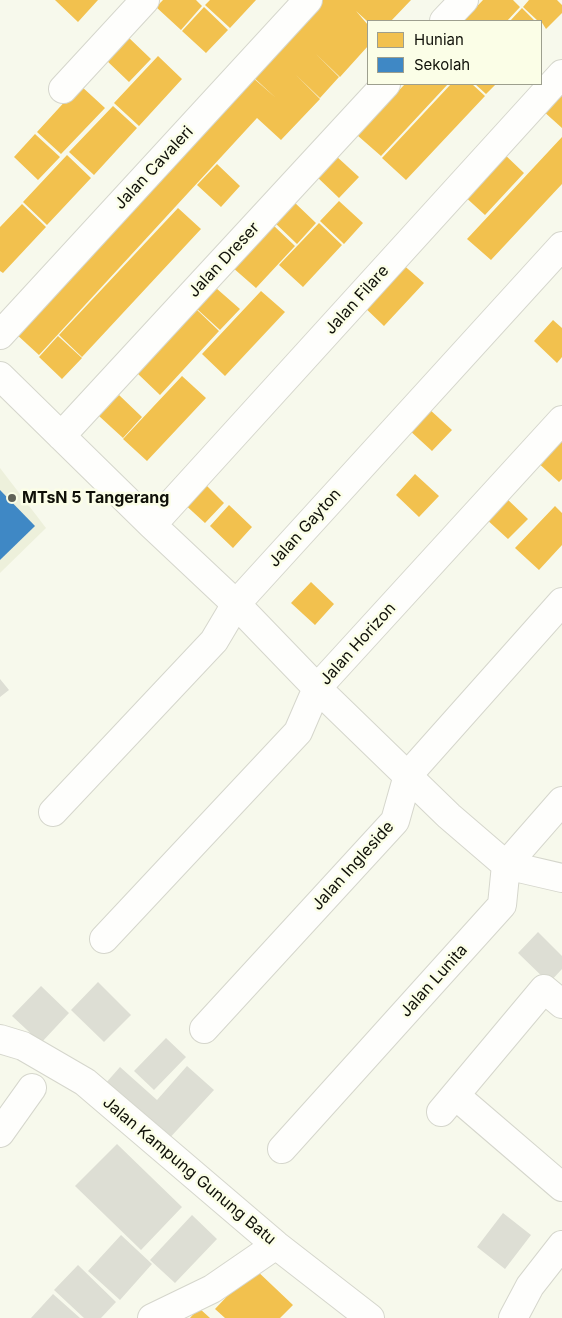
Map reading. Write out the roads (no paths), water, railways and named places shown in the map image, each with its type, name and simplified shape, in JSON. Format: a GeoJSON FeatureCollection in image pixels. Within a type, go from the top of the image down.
{"type":"FeatureCollection","features":[{"type":"Feature","properties":{"kind":"street"},"geometry":{"type":"LineString","coordinates":[[63,89],[145,0]]}},
{"type":"Feature","properties":{"kind":"street","name":"Jalan Cavaleri"},"geometry":{"type":"LineString","coordinates":[[0,335],[308,0]]}},
{"type":"Feature","properties":{"kind":"street"},"geometry":{"type":"LineString","coordinates":[[445,20],[464,0]]}},
{"type":"Feature","properties":{"kind":"street","name":"Jalan Filare"},"geometry":{"type":"LineString","coordinates":[[152,525],[562,74]]}},
{"type":"Feature","properties":{"kind":"street","name":"Jalan Dreser"},"geometry":{"type":"LineString","coordinates":[[61,436],[385,85]]}},
{"type":"Feature","properties":{"kind":"street","name":"Jalan Gayton"},"geometry":{"type":"LineString","coordinates":[[53,812],[214,641],[236,604],[562,246]]}},
{"type":"Feature","properties":{"kind":"street"},"geometry":{"type":"LineString","coordinates":[[0,376],[152,525],[236,604],[318,688],[449,816],[506,865],[562,878]]}},
{"type":"Feature","properties":{"kind":"street","name":"Jalan Horizon"},"geometry":{"type":"LineString","coordinates":[[104,939],[298,732],[318,688],[562,420]]}},
{"type":"Feature","properties":{"kind":"street","name":"Jalan Ingleside"},"geometry":{"type":"LineString","coordinates":[[204,1029],[395,821],[408,775],[562,602]]}},
{"type":"Feature","properties":{"kind":"street"},"geometry":{"type":"LineString","coordinates":[[506,865],[562,801]]}},
{"type":"Feature","properties":{"kind":"street","name":"Jalan Lunita"},"geometry":{"type":"LineString","coordinates":[[282,1149],[502,905],[506,865]]}},
{"type":"Feature","properties":{"kind":"street"},"geometry":{"type":"LineString","coordinates":[[562,1004],[544,990],[448,1104],[562,1187]]}},
{"type":"Feature","properties":{"kind":"street","name":"Jalan Kampung Gunung Batu"},"geometry":{"type":"LineString","coordinates":[[0,1039],[23,1046],[85,1082],[276,1245],[370,1318]]}},
{"type":"Feature","properties":{"kind":"street"},"geometry":{"type":"LineString","coordinates":[[0,1133],[32,1088]]}},
{"type":"Feature","properties":{"kind":"street"},"geometry":{"type":"LineString","coordinates":[[152,1318],[212,1289],[276,1245]]}},
{"type":"Feature","properties":{"kind":"street"},"geometry":{"type":"LineString","coordinates":[[513,1318],[530,1286],[562,1245]]}},
{"type":"Feature","properties":{"kind":"place","name":"MTsN 5 Tangerang"},"geometry":{"type":"Point","coordinates":[12,498]}}]}
